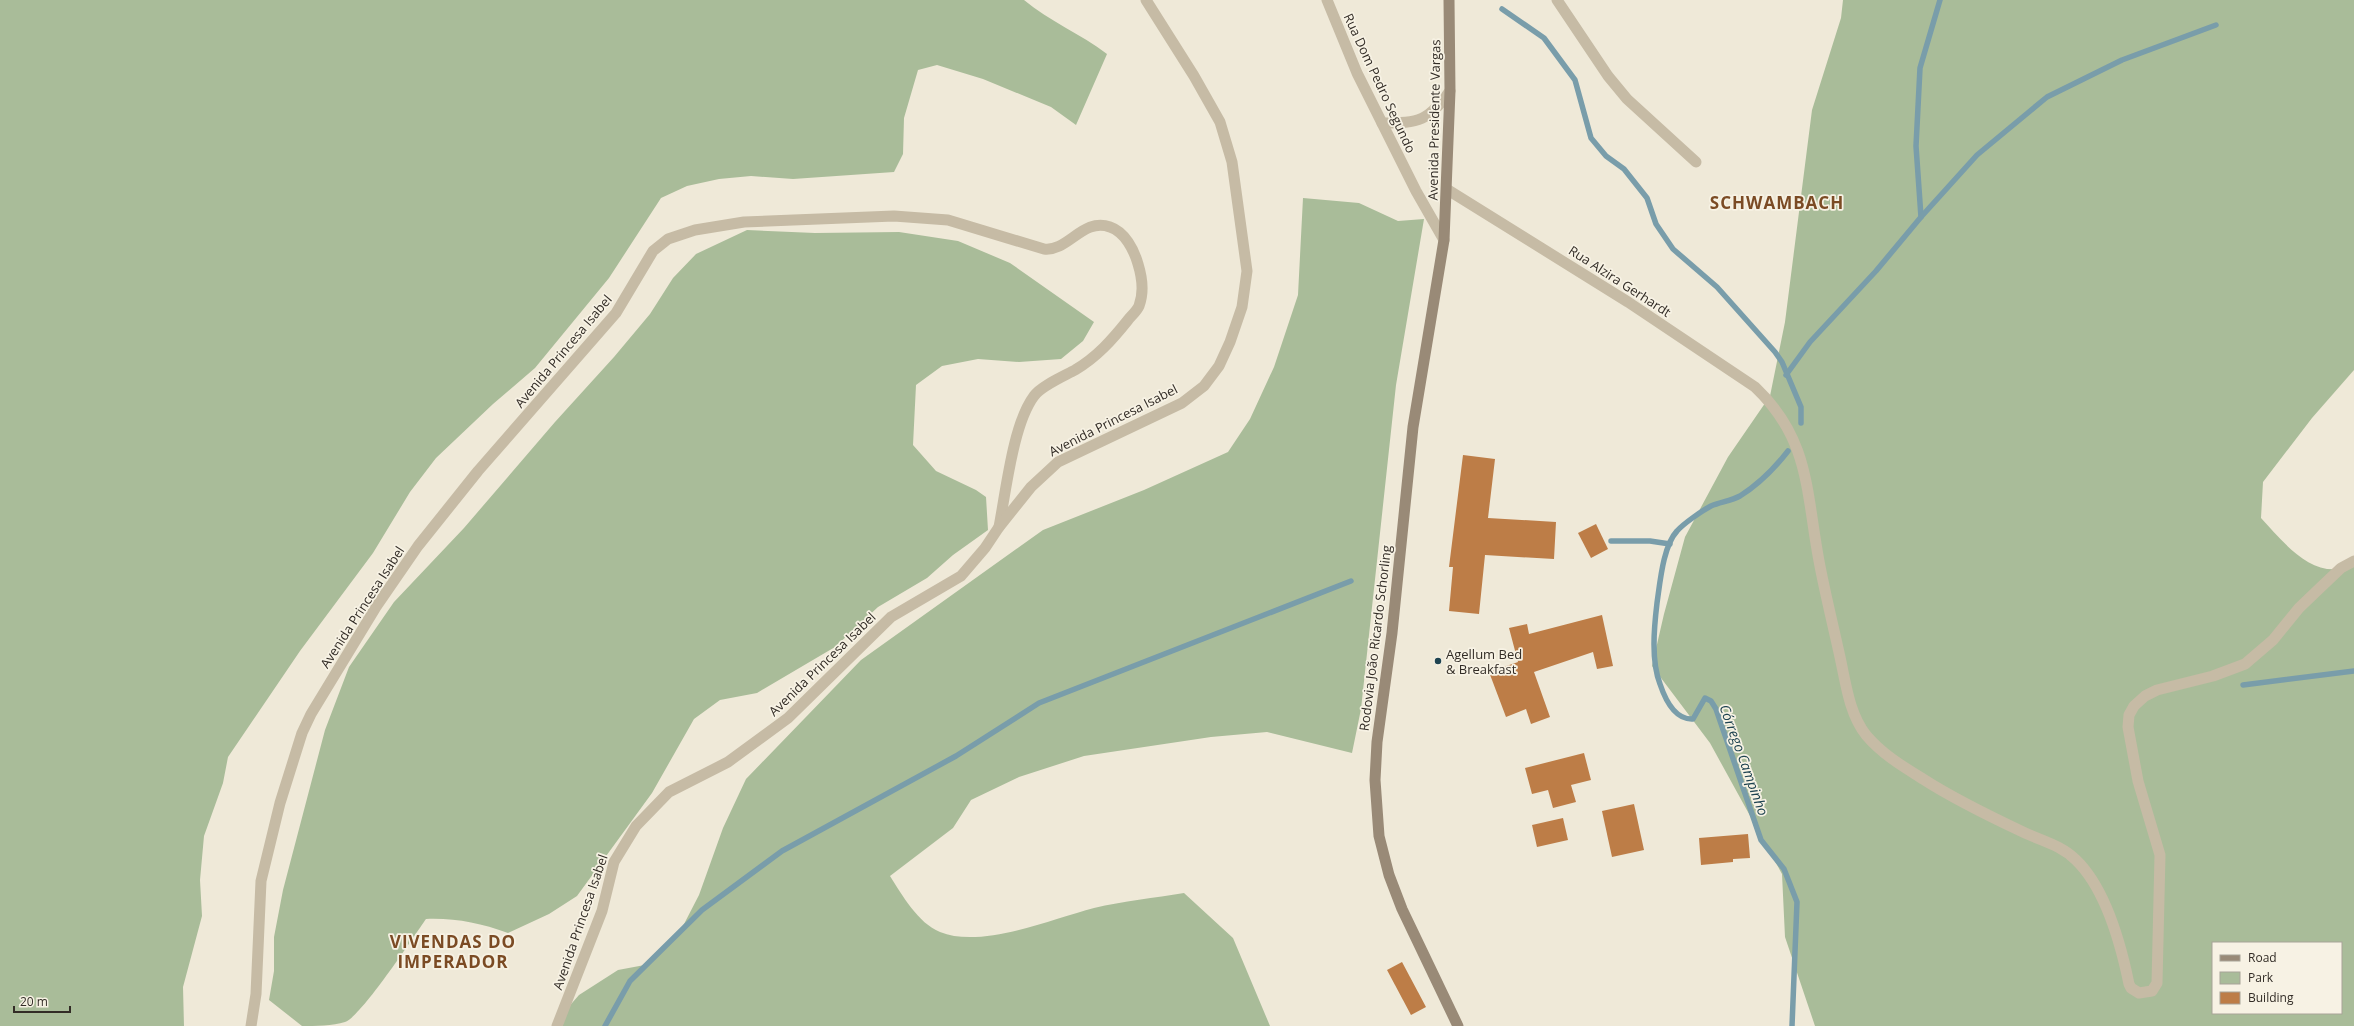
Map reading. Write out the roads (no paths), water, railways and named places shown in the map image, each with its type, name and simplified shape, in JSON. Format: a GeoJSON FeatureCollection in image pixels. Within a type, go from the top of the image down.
{"type":"FeatureCollection","features":[{"type":"Feature","properties":{"kind":"main road","name":"Avenida Presidente Vargas"},"geometry":{"type":"LineString","coordinates":[[1444,240],[1448,190],[1450,91],[1449,0]]}},
{"type":"Feature","properties":{"kind":"main road","name":"Rodovia João Ricardo Schorling"},"geometry":{"type":"LineString","coordinates":[[1444,240],[1413,427],[1392,633],[1377,742],[1374,780],[1379,836],[1389,875],[1402,909],[1458,1026]]}},
{"type":"Feature","properties":{"kind":"street","name":"Avenida Princesa Isabel"},"geometry":{"type":"LineString","coordinates":[[557,1026],[602,911],[614,862],[636,826],[669,792],[728,762],[788,718],[891,617],[961,576],[985,548],[999,527],[1031,487],[1058,462],[1182,403],[1204,386],[1222,360],[1242,307],[1247,271],[1232,162],[1220,122],[1194,76],[1146,0]]}},
{"type":"Feature","properties":{"kind":"street","name":"Rua Dom Pedro Segundo"},"geometry":{"type":"LineString","coordinates":[[1327,0],[1357,73],[1416,191],[1444,240]]}},
{"type":"Feature","properties":{"kind":"street"},"geometry":{"type":"LineString","coordinates":[[1557,0],[1608,76],[1627,99],[1696,162]]}},
{"type":"Feature","properties":{"kind":"street"},"geometry":{"type":"LineString","coordinates":[[1382,123],[1406,123],[1431,115],[1450,91]]}},
{"type":"Feature","properties":{"kind":"street","name":"Rua Alzira Gerhardt"},"geometry":{"type":"LineString","coordinates":[[1448,190],[1628,302],[1755,388],[1772,403],[1788,428],[1800,455],[1819,560],[1852,710],[1866,734],[1887,756],[1936,787],[2025,833],[2052,843],[2076,859],[2094,880],[2103,900],[2129,984],[2139,993],[2152,991],[2157,983],[2160,855],[2138,781],[2128,727],[2128,715],[2134,706],[2145,696],[2157,690],[2213,676],[2245,664],[2273,640],[2299,608],[2322,586],[2341,568],[2354,560]]}},
{"type":"Feature","properties":{"kind":"street","name":"Avenida Princesa Isabel"},"geometry":{"type":"LineString","coordinates":[[251,1026],[256,994],[261,881],[280,803],[302,733],[311,714],[376,606],[418,546],[478,472],[616,313],[653,251],[668,239],[695,230],[744,222],[894,216],[948,220],[997,234],[1030,247],[1052,250],[1078,233],[1092,227],[1109,226],[1125,238],[1135,255],[1142,280],[1139,306],[1105,347],[1091,360],[1035,395],[1020,427],[999,527]]}},
{"type":"Feature","properties":{"kind":"waterway"},"geometry":{"type":"LineString","coordinates":[[1921,217],[1916,146],[1920,68],[1940,0]]}},
{"type":"Feature","properties":{"kind":"waterway","name":"Córrego Campinho"},"geometry":{"type":"LineString","coordinates":[[1502,9],[1544,38],[1575,80],[1591,138],[1606,156],[1624,169],[1647,198],[1656,224],[1673,249],[1717,287],[1775,352],[1782,362],[1801,407],[1801,423]]}},
{"type":"Feature","properties":{"kind":"waterway"},"geometry":{"type":"LineString","coordinates":[[1786,375],[1810,342],[1876,271],[1921,217],[1977,155],[2047,97],[2122,60],[2216,25]]}},
{"type":"Feature","properties":{"kind":"waterway","name":"Córrego Campinho"},"geometry":{"type":"LineString","coordinates":[[1788,451],[1772,470],[1754,486],[1737,498],[1711,506],[1693,517],[1677,531],[1672,538],[1665,555],[1661,575],[1654,634],[1654,655],[1660,684],[1668,702],[1676,712],[1681,716],[1693,719],[1705,698],[1711,701],[1716,709],[1761,840],[1784,869],[1797,902],[1792,1026]]}},
{"type":"Feature","properties":{"kind":"waterway"},"geometry":{"type":"LineString","coordinates":[[1611,541],[1650,541],[1670,544]]}},
{"type":"Feature","properties":{"kind":"waterway"},"geometry":{"type":"LineString","coordinates":[[605,1026],[630,981],[702,910],[782,851],[956,756],[1039,703],[1351,581]]}},
{"type":"Feature","properties":{"kind":"waterway"},"geometry":{"type":"LineString","coordinates":[[2243,685],[2354,671]]}},
{"type":"Feature","properties":{"kind":"place","name":"Agellum Bed & Breakfast"},"geometry":{"type":"Point","coordinates":[1438,661]}},
{"type":"Feature","properties":{"kind":"district","name":"SCHWAMBACH"},"geometry":{"type":"Point","coordinates":[1777,203]}},
{"type":"Feature","properties":{"kind":"district","name":"VIVENDAS DO IMPERADOR"},"geometry":{"type":"Point","coordinates":[453,952]}}]}
